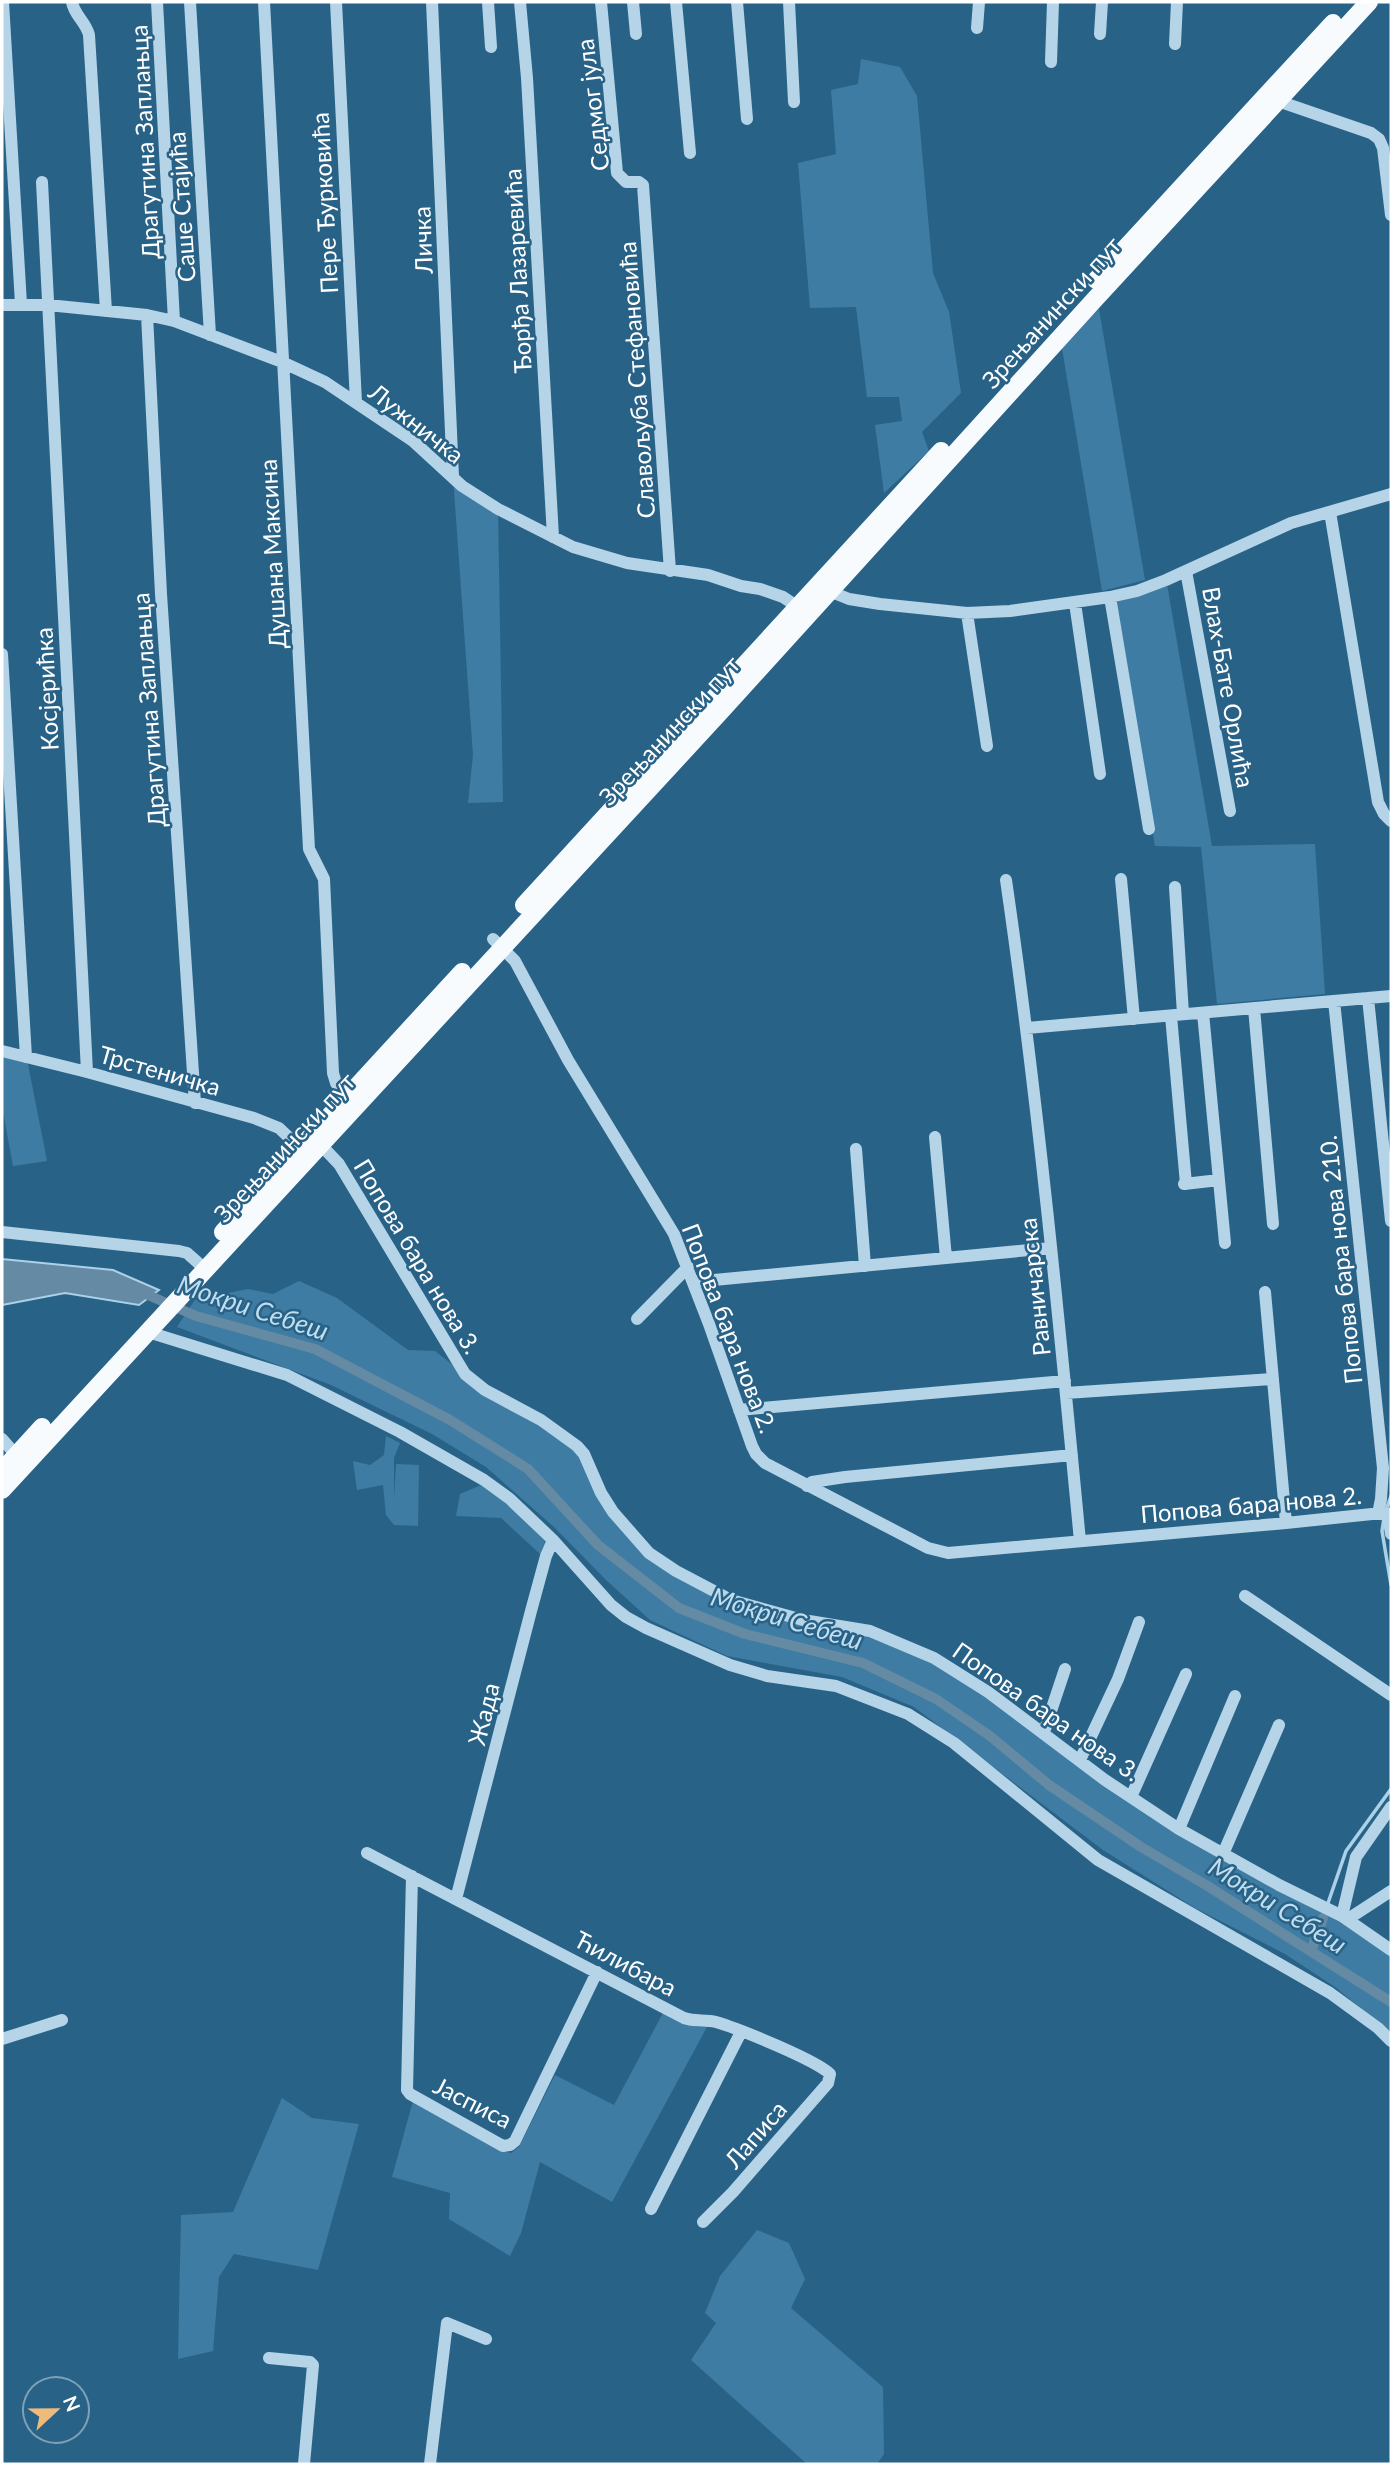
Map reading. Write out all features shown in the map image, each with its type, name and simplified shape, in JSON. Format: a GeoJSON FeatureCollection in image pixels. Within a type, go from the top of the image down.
{"type":"FeatureCollection","features":[{"type":"Feature","properties":{"kind":"main road","name":"Зрењанински пут"},"geometry":{"type":"LineString","coordinates":[[201,1265],[320,1144],[797,607],[1353,2]]}},
{"type":"Feature","properties":{"kind":"main road","name":"Зрењанински пут"},"geometry":{"type":"LineString","coordinates":[[2,1471],[6,1446],[158,1312],[177,1292],[299,1147],[716,716],[1369,2]]}},
{"type":"Feature","properties":{"kind":"main road","name":"Зрењанински пут"},"geometry":{"type":"LineString","coordinates":[[2,1490],[148,1332],[158,1312]]}},
{"type":"Feature","properties":{"kind":"street"},"geometry":{"type":"LineString","coordinates":[[3,2],[20,304]]}},
{"type":"Feature","properties":{"kind":"street"},"geometry":{"type":"LineString","coordinates":[[72,2],[89,35],[106,311]]}},
{"type":"Feature","properties":{"kind":"street","name":"Драгутина Заплањца"},"geometry":{"type":"LineString","coordinates":[[157,2],[174,321]]}},
{"type":"Feature","properties":{"kind":"street","name":"Саше Стајића"},"geometry":{"type":"LineString","coordinates":[[190,2],[210,335]]}},
{"type":"Feature","properties":{"kind":"street","name":"Душана Максина"},"geometry":{"type":"LineString","coordinates":[[264,2],[309,849],[324,879],[333,1073],[338,1087],[347,1096]]}},
{"type":"Feature","properties":{"kind":"street","name":"Пере Ђурковића"},"geometry":{"type":"LineString","coordinates":[[336,2],[356,402]]}},
{"type":"Feature","properties":{"kind":"street","name":"Личка"},"geometry":{"type":"LineString","coordinates":[[432,2],[453,477]]}},
{"type":"Feature","properties":{"kind":"street"},"geometry":{"type":"LineString","coordinates":[[488,2],[491,47]]}},
{"type":"Feature","properties":{"kind":"street","name":"Ђорђа Лазаревића"},"geometry":{"type":"LineString","coordinates":[[520,2],[528,92],[553,537]]}},
{"type":"Feature","properties":{"kind":"street","name":"Седмог јула"},"geometry":{"type":"LineString","coordinates":[[601,2],[617,173],[626,182],[639,182],[643,186]]}},
{"type":"Feature","properties":{"kind":"street"},"geometry":{"type":"LineString","coordinates":[[633,2],[636,34]]}},
{"type":"Feature","properties":{"kind":"street"},"geometry":{"type":"LineString","coordinates":[[677,2],[690,153]]}},
{"type":"Feature","properties":{"kind":"street"},"geometry":{"type":"LineString","coordinates":[[737,2],[747,119]]}},
{"type":"Feature","properties":{"kind":"street"},"geometry":{"type":"LineString","coordinates":[[789,2],[794,102]]}},
{"type":"Feature","properties":{"kind":"street"},"geometry":{"type":"LineString","coordinates":[[977,28],[979,2]]}},
{"type":"Feature","properties":{"kind":"street"},"geometry":{"type":"LineString","coordinates":[[1051,62],[1053,2]]}},
{"type":"Feature","properties":{"kind":"street"},"geometry":{"type":"LineString","coordinates":[[1100,34],[1102,2]]}},
{"type":"Feature","properties":{"kind":"street"},"geometry":{"type":"LineString","coordinates":[[1175,44],[1177,2]]}},
{"type":"Feature","properties":{"kind":"street"},"geometry":{"type":"LineString","coordinates":[[1278,101],[1371,133],[1379,139],[1383,148],[1391,215]]}},
{"type":"Feature","properties":{"kind":"street","name":"Косјерићка"},"geometry":{"type":"LineString","coordinates":[[42,182],[87,1072]]}},
{"type":"Feature","properties":{"kind":"street","name":"Славољуба Стефановића"},"geometry":{"type":"LineString","coordinates":[[643,186],[670,571]]}},
{"type":"Feature","properties":{"kind":"street","name":"Лужничка"},"geometry":{"type":"LineString","coordinates":[[2,305],[48,305],[147,315],[174,321],[282,362],[325,382],[356,402],[413,441],[463,486],[498,509],[553,537],[599,556],[670,571],[708,575],[766,591],[783,597],[797,607]]}},
{"type":"Feature","properties":{"kind":"street","name":"Драгутина Заплањца"},"geometry":{"type":"LineString","coordinates":[[147,315],[161,594],[195,1103]]}},
{"type":"Feature","properties":{"kind":"street"},"geometry":{"type":"LineString","coordinates":[[829,591],[880,604],[967,613],[1010,611],[1110,597],[1146,588],[1291,523],[1391,494]]}},
{"type":"Feature","properties":{"kind":"street"},"geometry":{"type":"LineString","coordinates":[[1330,512],[1380,808],[1391,821]]}},
{"type":"Feature","properties":{"kind":"street","name":"Влах-Бате Орлића"},"geometry":{"type":"LineString","coordinates":[[1186,571],[1230,811]]}},
{"type":"Feature","properties":{"kind":"street"},"geometry":{"type":"LineString","coordinates":[[1110,597],[1149,830]]}},
{"type":"Feature","properties":{"kind":"street"},"geometry":{"type":"LineString","coordinates":[[1074,603],[1100,774]]}},
{"type":"Feature","properties":{"kind":"street"},"geometry":{"type":"LineString","coordinates":[[967,613],[987,746]]}},
{"type":"Feature","properties":{"kind":"street"},"geometry":{"type":"LineString","coordinates":[[2,654],[26,1056]]}},
{"type":"Feature","properties":{"kind":"street"},"geometry":{"type":"LineString","coordinates":[[1121,879],[1134,1019]]}},
{"type":"Feature","properties":{"kind":"street","name":"Равничарска"},"geometry":{"type":"LineString","coordinates":[[1006,880],[1027,1028],[1080,1541]]}},
{"type":"Feature","properties":{"kind":"street"},"geometry":{"type":"LineString","coordinates":[[1175,887],[1177,1015],[1185,1184],[1219,1180]]}},
{"type":"Feature","properties":{"kind":"street","name":"Попова бара нова 2."},"geometry":{"type":"LineString","coordinates":[[497,943],[515,961],[568,1060],[667,1221],[688,1267],[752,1446],[760,1459],[807,1486],[939,1552],[970,1552],[1384,1515]]}},
{"type":"Feature","properties":{"kind":"street"},"geometry":{"type":"LineString","coordinates":[[1027,1028],[1391,996]]}},
{"type":"Feature","properties":{"kind":"street"},"geometry":{"type":"LineString","coordinates":[[1368,998],[1391,1221]]}},
{"type":"Feature","properties":{"kind":"street","name":"Попова бара нова 210."},"geometry":{"type":"LineString","coordinates":[[1334,1001],[1383,1468],[1381,1499],[1391,1534]]}},
{"type":"Feature","properties":{"kind":"street"},"geometry":{"type":"LineString","coordinates":[[1254,1008],[1273,1224]]}},
{"type":"Feature","properties":{"kind":"street"},"geometry":{"type":"LineString","coordinates":[[1203,1013],[1225,1243]]}},
{"type":"Feature","properties":{"kind":"street","name":"Трстеничка"},"geometry":{"type":"LineString","coordinates":[[2,1051],[264,1121],[279,1128],[299,1147]]}},
{"type":"Feature","properties":{"kind":"street"},"geometry":{"type":"LineString","coordinates":[[935,1137],[946,1258]]}},
{"type":"Feature","properties":{"kind":"street","name":"Попова бара нова 3."},"geometry":{"type":"LineString","coordinates":[[320,1144],[339,1164],[465,1374],[485,1390],[541,1420],[578,1446],[601,1493],[649,1553],[702,1587],[731,1600],[803,1620],[870,1631],[908,1646],[957,1671],[1179,1829],[1345,1918],[1391,1950]]}},
{"type":"Feature","properties":{"kind":"street"},"geometry":{"type":"LineString","coordinates":[[856,1149],[865,1266]]}},
{"type":"Feature","properties":{"kind":"street"},"geometry":{"type":"LineString","coordinates":[[2,1232],[179,1251],[187,1253],[201,1265]]}},
{"type":"Feature","properties":{"kind":"street"},"geometry":{"type":"LineString","coordinates":[[693,1282],[1051,1248]]}},
{"type":"Feature","properties":{"kind":"street"},"geometry":{"type":"LineString","coordinates":[[636,1319],[688,1267]]}},
{"type":"Feature","properties":{"kind":"street"},"geometry":{"type":"LineString","coordinates":[[1265,1292],[1286,1523]]}},
{"type":"Feature","properties":{"kind":"street"},"geometry":{"type":"LineString","coordinates":[[148,1332],[287,1375],[383,1424],[499,1490],[553,1539],[601,1595],[626,1617],[646,1628],[730,1665],[767,1676],[836,1686],[908,1714],[954,1743],[1098,1860],[1330,1993],[1378,2028],[1391,2041]]}},
{"type":"Feature","properties":{"kind":"street"},"geometry":{"type":"LineString","coordinates":[[739,1410],[1066,1387],[1273,1379]]}},
{"type":"Feature","properties":{"kind":"street"},"geometry":{"type":"LineString","coordinates":[[807,1486],[813,1482],[845,1477],[1072,1455]]}},
{"type":"Feature","properties":{"kind":"street","name":"Жада"},"geometry":{"type":"LineString","coordinates":[[456,1899],[531,1611],[553,1539]]}},
{"type":"Feature","properties":{"kind":"street"},"geometry":{"type":"LineString","coordinates":[[1245,1596],[1391,1695]]}},
{"type":"Feature","properties":{"kind":"street"},"geometry":{"type":"LineString","coordinates":[[1080,1760],[1118,1679],[1139,1622]]}},
{"type":"Feature","properties":{"kind":"street"},"geometry":{"type":"LineString","coordinates":[[1044,1732],[1065,1669]]}},
{"type":"Feature","properties":{"kind":"street"},"geometry":{"type":"LineString","coordinates":[[1131,1797],[1186,1674]]}},
{"type":"Feature","properties":{"kind":"street"},"geometry":{"type":"LineString","coordinates":[[1179,1829],[1235,1696]]}},
{"type":"Feature","properties":{"kind":"street"},"geometry":{"type":"LineString","coordinates":[[1223,1854],[1279,1725]]}},
{"type":"Feature","properties":{"kind":"street"},"geometry":{"type":"LineString","coordinates":[[1345,1918],[1356,1857],[1391,1807]]}},
{"type":"Feature","properties":{"kind":"street"},"geometry":{"type":"LineString","coordinates":[[367,1853],[412,1876]]}},
{"type":"Feature","properties":{"kind":"street","name":"Ћилибара"},"geometry":{"type":"LineString","coordinates":[[412,1876],[690,2020],[711,2021],[741,2032],[826,2070]]}},
{"type":"Feature","properties":{"kind":"street","name":"Јасписа"},"geometry":{"type":"LineString","coordinates":[[412,1876],[407,2090],[503,2146],[515,2141],[597,1972]]}},
{"type":"Feature","properties":{"kind":"street"},"geometry":{"type":"LineString","coordinates":[[1345,1918],[1391,1891]]}},
{"type":"Feature","properties":{"kind":"street"},"geometry":{"type":"LineString","coordinates":[[2,2039],[62,2020]]}},
{"type":"Feature","properties":{"kind":"street"},"geometry":{"type":"LineString","coordinates":[[651,2209],[741,2032]]}},
{"type":"Feature","properties":{"kind":"street","name":"Лаписа"},"geometry":{"type":"LineString","coordinates":[[703,2222],[733,2192],[828,2083],[831,2076],[826,2070]]}},
{"type":"Feature","properties":{"kind":"street"},"geometry":{"type":"LineString","coordinates":[[430,2464],[447,2323],[486,2339]]}},
{"type":"Feature","properties":{"kind":"street"},"geometry":{"type":"LineString","coordinates":[[269,2358],[310,2362],[313,2365],[304,2464]]}},
{"type":"Feature","properties":{"kind":"shaded area"},"geometry":{"type":"Polygon","coordinates":[[[861,59],[900,67],[917,96],[933,273],[949,312],[961,393],[922,432],[929,451],[884,493],[875,425],[902,421],[899,397],[867,397],[856,307],[810,308],[798,163],[836,154],[831,90],[858,84],[861,59]]]}},
{"type":"Feature","properties":{"kind":"shaded area"},"geometry":{"type":"Polygon","coordinates":[[[1099,309],[1145,580],[1102,591],[1061,342],[1099,309]]]}},
{"type":"Feature","properties":{"kind":"shaded area"},"geometry":{"type":"Polygon","coordinates":[[[453,477],[498,509],[503,802],[468,803],[473,755],[453,477]]]}},
{"type":"Feature","properties":{"kind":"shaded area"},"geometry":{"type":"Polygon","coordinates":[[[1167,584],[1212,846],[1315,844],[1325,994],[1217,1004],[1201,847],[1155,846],[1114,600],[1167,584]]]}},
{"type":"Feature","properties":{"kind":"shaded area"},"geometry":{"type":"Polygon","coordinates":[[[2,1053],[27,1059],[47,1161],[13,1166],[2,1106],[2,1053]]]}},
{"type":"Feature","properties":{"kind":"shaded area"},"geometry":{"type":"Polygon","coordinates":[[[2,1259],[113,1270],[159,1290],[139,1305],[65,1293],[2,1305],[2,1259]]]}},
{"type":"Feature","properties":{"kind":"shaded area"},"geometry":{"type":"Polygon","coordinates":[[[299,1281],[337,1298],[408,1350],[435,1351],[485,1390],[562,1433],[649,1553],[731,1600],[870,1631],[934,1658],[1105,1780],[1391,1950],[1391,2033],[1335,1987],[1285,1954],[1195,1908],[1103,1850],[914,1707],[842,1677],[727,1656],[650,1620],[554,1527],[486,1467],[432,1434],[331,1385],[177,1327],[200,1292],[218,1295],[248,1289],[273,1294],[299,1281]]]}},
{"type":"Feature","properties":{"kind":"shaded area"},"geometry":{"type":"Polygon","coordinates":[[[386,1436],[400,1443],[394,1458],[394,1499],[396,1464],[419,1465],[418,1526],[394,1525],[386,1515],[383,1485],[357,1490],[353,1461],[370,1465],[384,1455],[386,1436]]]}},
{"type":"Feature","properties":{"kind":"shaded area"},"geometry":{"type":"Polygon","coordinates":[[[481,1485],[502,1497],[547,1537],[540,1554],[501,1518],[456,1516],[460,1494],[481,1485]]]}},
{"type":"Feature","properties":{"kind":"shaded area"},"geometry":{"type":"Polygon","coordinates":[[[664,2011],[696,2027],[707,2027],[612,2202],[540,2162],[521,2233],[510,2256],[449,2219],[450,2193],[392,2177],[413,2101],[495,2147],[511,2153],[519,2147],[555,2075],[614,2105],[664,2011]]]}},
{"type":"Feature","properties":{"kind":"shaded area"},"geometry":{"type":"Polygon","coordinates":[[[282,2098],[312,2118],[359,2124],[318,2270],[234,2254],[219,2277],[213,2351],[178,2359],[181,2215],[233,2212],[282,2098]]]}},
{"type":"Feature","properties":{"kind":"shaded area"},"geometry":{"type":"Polygon","coordinates":[[[757,2230],[789,2243],[805,2279],[791,2308],[883,2387],[884,2454],[877,2464],[807,2464],[691,2360],[716,2323],[705,2313],[720,2276],[757,2230]]]}},
{"type":"Feature","properties":{"kind":"waterway","name":"Мокри Себеш"},"geometry":{"type":"LineString","coordinates":[[139,1291],[196,1316],[315,1349],[450,1420],[528,1469],[598,1545],[679,1608],[745,1634],[863,1663],[936,1699],[990,1736],[1049,1785],[1141,1847],[1391,2002]]}},
{"type":"Feature","properties":{"kind":"waterway"},"geometry":{"type":"LineString","coordinates":[[1386,1510],[1391,1496]]}},
{"type":"Feature","properties":{"kind":"waterway"},"geometry":{"type":"LineString","coordinates":[[1384,1518],[1382,1531],[1391,1585]]}},
{"type":"Feature","properties":{"kind":"waterway"},"geometry":{"type":"LineString","coordinates":[[1328,1903],[1346,1851],[1391,1789]]}},
{"type":"Feature","properties":{"kind":"waterway"},"geometry":{"type":"LineString","coordinates":[[1311,1951],[1323,1918]]}}]}
